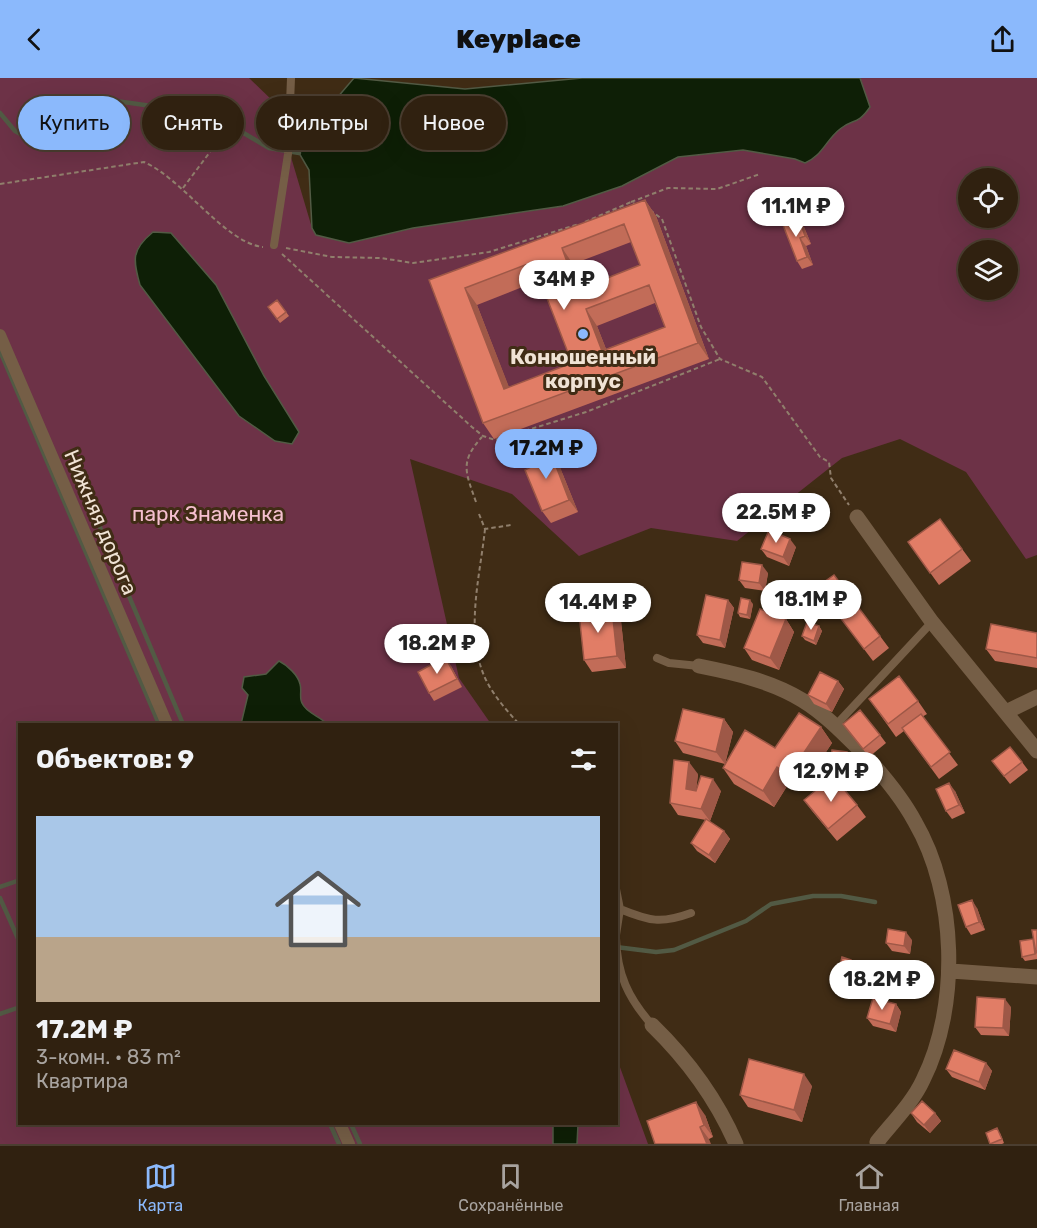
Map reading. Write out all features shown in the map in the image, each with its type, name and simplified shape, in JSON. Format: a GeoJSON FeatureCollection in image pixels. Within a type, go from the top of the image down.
{"type":"FeatureCollection","features":[{"type":"Feature","properties":{"kind":"street","name":"Нижняя дорога"},"geometry":{"type":"LineString","coordinates":[[0,335],[167,723]]}},
{"type":"Feature","properties":{"kind":"street"},"geometry":{"type":"LineString","coordinates":[[857,517],[932,622],[1037,751]]}},
{"type":"Feature","properties":{"kind":"street"},"geometry":{"type":"LineString","coordinates":[[699,666],[743,675],[801,699],[836,725],[878,769],[915,822],[938,883],[951,971],[936,1050],[923,1082],[876,1143]]}},
{"type":"Feature","properties":{"kind":"street"},"geometry":{"type":"LineString","coordinates":[[1006,712],[1037,697]]}},
{"type":"Feature","properties":{"kind":"street"},"geometry":{"type":"LineString","coordinates":[[951,971],[1037,977]]}},
{"type":"Feature","properties":{"kind":"street"},"geometry":{"type":"LineString","coordinates":[[652,1024],[690,1065],[714,1098],[736,1144]]}},
{"type":"Feature","properties":{"kind":"street"},"geometry":{"type":"LineString","coordinates":[[340,1125],[349,1144]]}},
{"type":"Feature","properties":{"kind":"lane"},"geometry":{"type":"LineString","coordinates":[[274,245],[288,152],[291,78]]}},
{"type":"Feature","properties":{"kind":"lane"},"geometry":{"type":"LineString","coordinates":[[836,725],[932,622]]}},
{"type":"Feature","properties":{"kind":"lane"},"geometry":{"type":"LineString","coordinates":[[657,658],[669,663],[699,666]]}},
{"type":"Feature","properties":{"kind":"lane"},"geometry":{"type":"LineString","coordinates":[[618,899],[620,909],[618,922]]}},
{"type":"Feature","properties":{"kind":"lane"},"geometry":{"type":"LineString","coordinates":[[620,909],[639,917],[663,921],[691,913]]}},
{"type":"Feature","properties":{"kind":"lane"},"geometry":{"type":"LineString","coordinates":[[618,956],[625,988],[652,1024]]}},
{"type":"Feature","properties":{"kind":"path"},"geometry":{"type":"LineString","coordinates":[[183,188],[212,150]]}},
{"type":"Feature","properties":{"kind":"path"},"geometry":{"type":"LineString","coordinates":[[0,184],[144,162],[165,173],[243,240],[261,248],[274,245],[298,252],[332,257],[381,258],[413,263],[451,259],[533,240],[558,229],[580,224],[668,188],[717,189],[760,174]]}},
{"type":"Feature","properties":{"kind":"path"},"geometry":{"type":"LineString","coordinates":[[631,202],[640,207]]}},
{"type":"Feature","properties":{"kind":"path"},"geometry":{"type":"LineString","coordinates":[[644,209],[654,210],[662,219],[701,327],[720,358],[762,377],[820,457],[829,462],[831,478],[857,517]]}},
{"type":"Feature","properties":{"kind":"path"},"geometry":{"type":"LineString","coordinates":[[274,245],[291,263],[483,436],[495,440],[586,412],[720,358]]}},
{"type":"Feature","properties":{"kind":"path"},"geometry":{"type":"LineString","coordinates":[[477,502],[465,471],[470,451],[483,436]]}},
{"type":"Feature","properties":{"kind":"path"},"geometry":{"type":"LineString","coordinates":[[480,514],[485,529],[474,623],[476,656],[486,681],[518,723]]}},
{"type":"Feature","properties":{"kind":"path"},"geometry":{"type":"LineString","coordinates":[[485,529],[511,525]]}},
{"type":"Feature","properties":{"kind":"green space","name":"парк Знаменка"},"geometry":{"type":"Polygon","coordinates":[[[0,78],[249,78],[268,96],[256,96],[256,150],[289,150],[312,228],[349,243],[622,186],[678,157],[743,150],[796,159],[805,163],[816,156],[840,129],[862,117],[870,107],[860,78],[1037,78],[1037,555],[1026,559],[966,472],[900,439],[842,458],[737,541],[651,528],[579,556],[512,494],[410,459],[459,678],[490,723],[18,723],[18,1125],[618,1125],[618,1062],[648,1144],[0,1144],[0,78]]]}},
{"type":"Feature","properties":{"kind":"shaded area"},"geometry":{"type":"Polygon","coordinates":[[[354,78],[465,89],[582,78],[860,78],[870,107],[862,117],[840,129],[816,156],[805,163],[795,159],[743,150],[678,157],[622,186],[563,206],[413,228],[349,243],[316,235],[312,228],[309,170],[299,150],[389,150],[389,96],[339,96],[354,78]]]}},
{"type":"Feature","properties":{"kind":"shaded area"},"geometry":{"type":"Polygon","coordinates":[[[153,232],[171,233],[216,285],[264,376],[299,432],[292,444],[275,441],[239,416],[140,285],[135,262],[137,250],[153,232]]]}},
{"type":"Feature","properties":{"kind":"shaded area"},"geometry":{"type":"Polygon","coordinates":[[[279,661],[289,668],[301,686],[301,701],[304,706],[326,723],[241,723],[248,695],[242,688],[244,677],[266,674],[279,661]]]}},
{"type":"Feature","properties":{"kind":"shaded area"},"geometry":{"type":"Polygon","coordinates":[[[553,1125],[578,1125],[577,1144],[553,1144],[553,1125]]]}},
{"type":"Feature","properties":{"kind":"building"},"geometry":{"type":"Polygon","coordinates":[[[645,200],[698,343],[483,423],[429,280],[645,200]],[[624,224],[562,248],[577,290],[640,265],[624,224]],[[533,262],[465,288],[504,389],[572,363],[533,262]],[[649,285],[586,309],[602,351],[665,327],[649,285]]]}},
{"type":"Feature","properties":{"kind":"building"},"geometry":{"type":"Polygon","coordinates":[[[799,219],[805,236],[800,238],[807,257],[797,261],[783,225],[799,219]]]}},
{"type":"Feature","properties":{"kind":"building"},"geometry":{"type":"Polygon","coordinates":[[[277,300],[286,312],[277,319],[268,307],[277,300]]]}},
{"type":"Feature","properties":{"kind":"building"},"geometry":{"type":"Polygon","coordinates":[[[549,448],[569,500],[542,511],[525,470],[533,466],[529,456],[549,448]]]}},
{"type":"Feature","properties":{"kind":"building"},"geometry":{"type":"Polygon","coordinates":[[[940,519],[962,549],[930,573],[908,542],[940,519]]]}},
{"type":"Feature","properties":{"kind":"building"},"geometry":{"type":"Polygon","coordinates":[[[769,530],[790,539],[783,557],[761,549],[769,530]]]}},
{"type":"Feature","properties":{"kind":"building"},"geometry":{"type":"Polygon","coordinates":[[[742,562],[762,565],[759,583],[739,580],[742,562]]]}},
{"type":"Feature","properties":{"kind":"building"},"geometry":{"type":"Polygon","coordinates":[[[834,575],[880,636],[864,649],[817,587],[834,575]]]}},
{"type":"Feature","properties":{"kind":"building"},"geometry":{"type":"Polygon","coordinates":[[[706,595],[728,600],[720,640],[697,635],[706,595]]]}},
{"type":"Feature","properties":{"kind":"building"},"geometry":{"type":"Polygon","coordinates":[[[741,598],[750,600],[747,615],[738,613],[741,598]]]}},
{"type":"Feature","properties":{"kind":"building"},"geometry":{"type":"Polygon","coordinates":[[[612,609],[617,656],[584,660],[579,613],[612,609]]]}},
{"type":"Feature","properties":{"kind":"building"},"geometry":{"type":"Polygon","coordinates":[[[760,609],[786,619],[770,658],[744,648],[760,609]]]}},
{"type":"Feature","properties":{"kind":"building"},"geometry":{"type":"Polygon","coordinates":[[[807,622],[819,626],[814,641],[802,636],[807,622]]]}},
{"type":"Feature","properties":{"kind":"building"},"geometry":{"type":"Polygon","coordinates":[[[991,624],[1037,633],[1037,658],[986,649],[991,624]]]}},
{"type":"Feature","properties":{"kind":"building"},"geometry":{"type":"Polygon","coordinates":[[[445,657],[457,679],[429,693],[418,672],[445,657]]]}},
{"type":"Feature","properties":{"kind":"building"},"geometry":{"type":"Polygon","coordinates":[[[820,672],[838,681],[826,704],[808,695],[820,672]]]}},
{"type":"Feature","properties":{"kind":"building"},"geometry":{"type":"Polygon","coordinates":[[[899,676],[918,701],[888,724],[869,699],[899,676]]]}},
{"type":"Feature","properties":{"kind":"building"},"geometry":{"type":"Polygon","coordinates":[[[683,709],[724,719],[716,752],[675,741],[683,709]]]}},
{"type":"Feature","properties":{"kind":"building"},"geometry":{"type":"Polygon","coordinates":[[[860,710],[880,735],[863,749],[843,724],[860,710]]]}},
{"type":"Feature","properties":{"kind":"building"},"geometry":{"type":"Polygon","coordinates":[[[799,713],[821,727],[789,775],[777,767],[763,791],[723,768],[745,730],[775,748],[799,713]]]}},
{"type":"Feature","properties":{"kind":"building"},"geometry":{"type":"Polygon","coordinates":[[[921,714],[950,752],[931,767],[902,728],[921,714]]]}},
{"type":"Feature","properties":{"kind":"building"},"geometry":{"type":"Polygon","coordinates":[[[1010,747],[1022,762],[1004,776],[992,761],[1010,747]]]}},
{"type":"Feature","properties":{"kind":"building"},"geometry":{"type":"Polygon","coordinates":[[[832,750],[847,752],[845,767],[830,765],[832,750]]]}},
{"type":"Feature","properties":{"kind":"building"},"geometry":{"type":"Polygon","coordinates":[[[674,760],[689,762],[686,789],[696,791],[701,776],[713,779],[701,809],[670,803],[674,760]]]}},
{"type":"Feature","properties":{"kind":"building"},"geometry":{"type":"Polygon","coordinates":[[[833,776],[857,805],[828,829],[804,800],[833,776]]]}},
{"type":"Feature","properties":{"kind":"building"},"geometry":{"type":"Polygon","coordinates":[[[949,783],[959,805],[946,811],[936,789],[949,783]]]}},
{"type":"Feature","properties":{"kind":"building"},"geometry":{"type":"Polygon","coordinates":[[[706,819],[724,831],[709,855],[691,843],[706,819]]]}},
{"type":"Feature","properties":{"kind":"building"},"geometry":{"type":"Polygon","coordinates":[[[972,900],[979,922],[966,927],[958,905],[972,900]]]}},
{"type":"Feature","properties":{"kind":"building"},"geometry":{"type":"Polygon","coordinates":[[[888,929],[906,932],[904,946],[886,943],[888,929]]]}},
{"type":"Feature","properties":{"kind":"building"},"geometry":{"type":"Polygon","coordinates":[[[1032,930],[1037,930],[1036,953],[1032,930]]]}},
{"type":"Feature","properties":{"kind":"building"},"geometry":{"type":"Polygon","coordinates":[[[1033,939],[1035,954],[1022,957],[1020,941],[1033,939]]]}},
{"type":"Feature","properties":{"kind":"building"},"geometry":{"type":"Polygon","coordinates":[[[842,957],[851,960],[848,968],[840,966],[842,957]]]}},
{"type":"Feature","properties":{"kind":"building"},"geometry":{"type":"Polygon","coordinates":[[[977,997],[1005,999],[1003,1028],[975,1027],[977,997]]]}},
{"type":"Feature","properties":{"kind":"building"},"geometry":{"type":"Polygon","coordinates":[[[873,998],[896,1004],[890,1024],[867,1018],[873,998]]]}},
{"type":"Feature","properties":{"kind":"building"},"geometry":{"type":"Polygon","coordinates":[[[954,1050],[986,1063],[979,1082],[946,1069],[954,1050]]]}},
{"type":"Feature","properties":{"kind":"building"},"geometry":{"type":"Polygon","coordinates":[[[749,1059],[804,1074],[794,1110],[740,1095],[749,1059]]]}},
{"type":"Feature","properties":{"kind":"building"},"geometry":{"type":"Polygon","coordinates":[[[922,1101],[935,1113],[924,1125],[911,1113],[922,1101]]]}},
{"type":"Feature","properties":{"kind":"building"},"geometry":{"type":"Polygon","coordinates":[[[696,1102],[704,1125],[700,1127],[707,1144],[655,1144],[647,1121],[696,1102]]]}},
{"type":"Feature","properties":{"kind":"building"},"geometry":{"type":"Polygon","coordinates":[[[997,1128],[1002,1139],[990,1144],[986,1133],[997,1128]]]}},
{"type":"Feature","properties":{"kind":"waterway"},"geometry":{"type":"LineString","coordinates":[[0,113],[15,131],[28,138],[44,130],[60,111],[82,104],[109,100],[159,107],[185,107],[215,116],[269,148],[299,153]]}},
{"type":"Feature","properties":{"kind":"waterway"},"geometry":{"type":"LineString","coordinates":[[0,351],[159,723]]}},
{"type":"Feature","properties":{"kind":"waterway"},"geometry":{"type":"LineString","coordinates":[[91,506],[183,723]]}},
{"type":"Feature","properties":{"kind":"waterway"},"geometry":{"type":"LineString","coordinates":[[0,887],[18,881]]}},
{"type":"Feature","properties":{"kind":"waterway"},"geometry":{"type":"LineString","coordinates":[[618,947],[656,952],[674,950],[746,921],[771,904],[813,896],[841,896],[875,902]]}},
{"type":"Feature","properties":{"kind":"waterway"},"geometry":{"type":"LineString","coordinates":[[0,898],[18,938]]}},
{"type":"Feature","properties":{"kind":"waterway"},"geometry":{"type":"LineString","coordinates":[[0,1014],[18,1008]]}},
{"type":"Feature","properties":{"kind":"waterway"},"geometry":{"type":"LineString","coordinates":[[330,1125],[339,1144]]}},
{"type":"Feature","properties":{"kind":"waterway"},"geometry":{"type":"LineString","coordinates":[[351,1125],[360,1144]]}},
{"type":"Feature","properties":{"kind":"place","name":"Конюшенный корпус"},"geometry":{"type":"Point","coordinates":[583,334]}}]}
